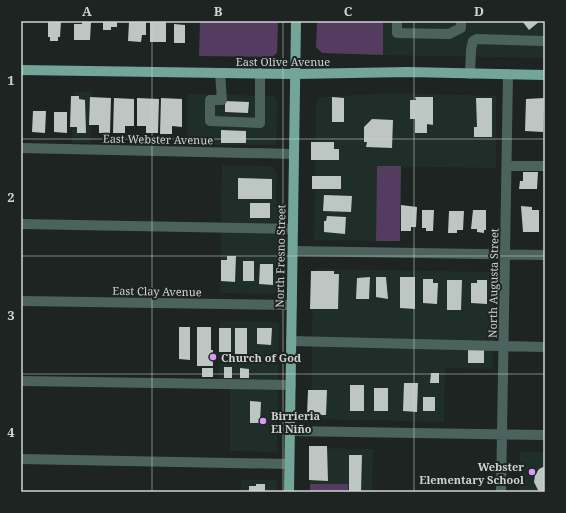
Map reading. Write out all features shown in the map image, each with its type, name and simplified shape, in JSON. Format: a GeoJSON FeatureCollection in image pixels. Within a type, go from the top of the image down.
{"type":"FeatureCollection","features":[{"type":"Feature","properties":{"kind":"main road","name":"North Fresno Street"},"geometry":{"type":"LineString","coordinates":[[289,492],[296,21]]}},
{"type":"Feature","properties":{"kind":"main road","name":"East Olive Avenue"},"geometry":{"type":"LineString","coordinates":[[21,70],[295,74],[408,72],[545,75]]}},
{"type":"Feature","properties":{"kind":"street"},"geometry":{"type":"LineString","coordinates":[[398,21],[397,33],[449,34],[461,28],[461,21]]}},
{"type":"Feature","properties":{"kind":"street"},"geometry":{"type":"LineString","coordinates":[[470,74],[471,50],[473,41],[477,39],[545,40]]}},
{"type":"Feature","properties":{"kind":"street"},"geometry":{"type":"LineString","coordinates":[[220,73],[222,100],[210,100],[210,121],[260,123],[260,73]]}},
{"type":"Feature","properties":{"kind":"street","name":"North Augusta Street"},"geometry":{"type":"LineString","coordinates":[[501,492],[508,74]]}},
{"type":"Feature","properties":{"kind":"street","name":"East Webster Avenue"},"geometry":{"type":"LineString","coordinates":[[21,148],[294,154]]}},
{"type":"Feature","properties":{"kind":"street"},"geometry":{"type":"LineString","coordinates":[[507,166],[545,166]]}},
{"type":"Feature","properties":{"kind":"street"},"geometry":{"type":"LineString","coordinates":[[21,224],[293,229]]}},
{"type":"Feature","properties":{"kind":"street"},"geometry":{"type":"LineString","coordinates":[[293,251],[545,255]]}},
{"type":"Feature","properties":{"kind":"street","name":"East Clay Avenue"},"geometry":{"type":"LineString","coordinates":[[21,301],[292,305]]}},
{"type":"Feature","properties":{"kind":"street"},"geometry":{"type":"LineString","coordinates":[[291,341],[545,347]]}},
{"type":"Feature","properties":{"kind":"street"},"geometry":{"type":"LineString","coordinates":[[21,381],[291,385]]}},
{"type":"Feature","properties":{"kind":"street"},"geometry":{"type":"LineString","coordinates":[[290,431],[545,435]]}},
{"type":"Feature","properties":{"kind":"street"},"geometry":{"type":"LineString","coordinates":[[21,458],[289,464]]}},
{"type":"Feature","properties":{"kind":"shaded area"},"geometry":{"type":"Polygon","coordinates":[[[200,21],[278,21],[277,53],[272,57],[199,56],[200,21]]]}},
{"type":"Feature","properties":{"kind":"shaded area"},"geometry":{"type":"Polygon","coordinates":[[[317,21],[383,21],[383,55],[322,53],[316,47],[317,21]]]}},
{"type":"Feature","properties":{"kind":"shaded area"},"geometry":{"type":"Polygon","coordinates":[[[383,21],[545,21],[545,58],[383,55],[383,21]]]}},
{"type":"Feature","properties":{"kind":"shaded area"},"geometry":{"type":"Polygon","coordinates":[[[73,92],[92,92],[91,143],[72,143],[73,92]]]}},
{"type":"Feature","properties":{"kind":"shaded area"},"geometry":{"type":"Polygon","coordinates":[[[390,93],[496,96],[496,168],[377,166],[376,241],[314,240],[316,102],[321,97],[390,93]]]}},
{"type":"Feature","properties":{"kind":"shaded area"},"geometry":{"type":"Polygon","coordinates":[[[187,94],[274,96],[278,102],[276,145],[187,145],[187,94]]]}},
{"type":"Feature","properties":{"kind":"shaded area"},"geometry":{"type":"Polygon","coordinates":[[[222,165],[273,166],[277,175],[276,202],[281,202],[280,226],[221,225],[222,165]]]}},
{"type":"Feature","properties":{"kind":"shaded area"},"geometry":{"type":"Polygon","coordinates":[[[377,166],[401,166],[400,241],[376,241],[377,166]]]}},
{"type":"Feature","properties":{"kind":"shaded area"},"geometry":{"type":"Polygon","coordinates":[[[221,232],[280,233],[280,294],[220,293],[221,232]]]}},
{"type":"Feature","properties":{"kind":"shaded area"},"geometry":{"type":"Polygon","coordinates":[[[317,269],[494,272],[493,369],[445,368],[444,422],[315,419],[311,415],[313,272],[317,269]]]}},
{"type":"Feature","properties":{"kind":"shaded area"},"geometry":{"type":"Polygon","coordinates":[[[220,321],[279,322],[278,382],[219,381],[220,321]]]}},
{"type":"Feature","properties":{"kind":"shaded area"},"geometry":{"type":"Polygon","coordinates":[[[230,389],[278,390],[277,452],[230,451],[230,389]]]}},
{"type":"Feature","properties":{"kind":"shaded area"},"geometry":{"type":"Polygon","coordinates":[[[310,448],[373,449],[372,492],[348,492],[348,484],[310,484],[310,448]]]}},
{"type":"Feature","properties":{"kind":"shaded area","name":"Webster Elementary School"},"geometry":{"type":"Polygon","coordinates":[[[520,452],[545,452],[545,492],[519,492],[520,452]]]}},
{"type":"Feature","properties":{"kind":"shaded area"},"geometry":{"type":"Polygon","coordinates":[[[241,480],[277,480],[277,492],[241,492],[241,480]]]}},
{"type":"Feature","properties":{"kind":"shaded area"},"geometry":{"type":"Polygon","coordinates":[[[310,484],[348,484],[348,492],[310,492],[310,484]]]}},
{"type":"Feature","properties":{"kind":"building"},"geometry":{"type":"Polygon","coordinates":[[[48,21],[61,21],[60,37],[58,37],[58,41],[50,41],[50,37],[48,37],[48,21]]]}},
{"type":"Feature","properties":{"kind":"building"},"geometry":{"type":"Polygon","coordinates":[[[82,21],[91,22],[90,40],[74,40],[74,24],[82,24],[82,21]]]}},
{"type":"Feature","properties":{"kind":"building"},"geometry":{"type":"Polygon","coordinates":[[[103,21],[117,21],[117,27],[111,27],[111,30],[103,30],[103,21]]]}},
{"type":"Feature","properties":{"kind":"building"},"geometry":{"type":"Polygon","coordinates":[[[146,21],[146,35],[142,35],[141,42],[128,41],[129,22],[146,21]]]}},
{"type":"Feature","properties":{"kind":"building"},"geometry":{"type":"Polygon","coordinates":[[[150,21],[166,21],[166,42],[150,42],[150,21]]]}},
{"type":"Feature","properties":{"kind":"building"},"geometry":{"type":"Polygon","coordinates":[[[522,21],[540,21],[529,30],[522,21]]]}},
{"type":"Feature","properties":{"kind":"building"},"geometry":{"type":"Polygon","coordinates":[[[174,24],[185,25],[185,43],[174,43],[174,24]]]}},
{"type":"Feature","properties":{"kind":"building"},"geometry":{"type":"Polygon","coordinates":[[[71,96],[79,96],[79,99],[85,100],[86,133],[77,133],[77,127],[70,127],[71,96]]]}},
{"type":"Feature","properties":{"kind":"building"},"geometry":{"type":"Polygon","coordinates":[[[90,97],[111,98],[110,133],[99,133],[99,125],[89,125],[90,97]]]}},
{"type":"Feature","properties":{"kind":"building"},"geometry":{"type":"Polygon","coordinates":[[[332,97],[344,98],[344,122],[332,122],[332,97]]]}},
{"type":"Feature","properties":{"kind":"building"},"geometry":{"type":"Polygon","coordinates":[[[415,97],[433,97],[433,125],[427,124],[427,133],[415,133],[415,119],[410,119],[410,100],[416,100],[415,97]]]}},
{"type":"Feature","properties":{"kind":"building"},"geometry":{"type":"Polygon","coordinates":[[[114,98],[134,99],[134,126],[125,126],[125,133],[113,133],[114,98]]]}},
{"type":"Feature","properties":{"kind":"building"},"geometry":{"type":"Polygon","coordinates":[[[137,98],[159,99],[158,133],[146,133],[146,126],[137,126],[137,98]]]}},
{"type":"Feature","properties":{"kind":"building"},"geometry":{"type":"Polygon","coordinates":[[[161,98],[182,99],[182,127],[172,126],[172,134],[160,134],[161,98]]]}},
{"type":"Feature","properties":{"kind":"building"},"geometry":{"type":"Polygon","coordinates":[[[476,98],[492,98],[492,137],[474,137],[474,127],[477,127],[476,98]]]}},
{"type":"Feature","properties":{"kind":"building"},"geometry":{"type":"Polygon","coordinates":[[[544,98],[543,132],[525,131],[526,99],[544,98]]]}},
{"type":"Feature","properties":{"kind":"building"},"geometry":{"type":"Polygon","coordinates":[[[225,101],[249,102],[248,113],[225,112],[225,101]]]}},
{"type":"Feature","properties":{"kind":"building"},"geometry":{"type":"Polygon","coordinates":[[[33,111],[46,111],[45,133],[32,132],[33,111]]]}},
{"type":"Feature","properties":{"kind":"building"},"geometry":{"type":"Polygon","coordinates":[[[54,112],[67,112],[67,133],[54,132],[54,112]]]}},
{"type":"Feature","properties":{"kind":"building"},"geometry":{"type":"Polygon","coordinates":[[[372,119],[393,120],[392,148],[366,147],[367,142],[364,142],[364,127],[372,119]]]}},
{"type":"Feature","properties":{"kind":"building"},"geometry":{"type":"Polygon","coordinates":[[[221,130],[246,131],[246,143],[221,143],[221,130]]]}},
{"type":"Feature","properties":{"kind":"building"},"geometry":{"type":"Polygon","coordinates":[[[311,142],[334,142],[334,149],[339,149],[339,160],[311,160],[311,142]]]}},
{"type":"Feature","properties":{"kind":"building"},"geometry":{"type":"Polygon","coordinates":[[[523,172],[538,172],[537,189],[519,189],[520,181],[523,181],[523,172]]]}},
{"type":"Feature","properties":{"kind":"building"},"geometry":{"type":"Polygon","coordinates":[[[312,176],[341,176],[341,189],[312,189],[312,176]]]}},
{"type":"Feature","properties":{"kind":"building"},"geometry":{"type":"Polygon","coordinates":[[[238,178],[272,179],[272,199],[238,199],[238,178]]]}},
{"type":"Feature","properties":{"kind":"building"},"geometry":{"type":"Polygon","coordinates":[[[324,195],[352,196],[351,212],[323,211],[324,195]]]}},
{"type":"Feature","properties":{"kind":"building"},"geometry":{"type":"Polygon","coordinates":[[[250,203],[270,203],[270,218],[250,218],[250,203]]]}},
{"type":"Feature","properties":{"kind":"building"},"geometry":{"type":"Polygon","coordinates":[[[401,205],[417,207],[416,227],[411,227],[411,231],[401,231],[401,205]]]}},
{"type":"Feature","properties":{"kind":"building"},"geometry":{"type":"Polygon","coordinates":[[[521,206],[532,207],[532,210],[539,210],[539,232],[523,232],[521,206]]]}},
{"type":"Feature","properties":{"kind":"building"},"geometry":{"type":"Polygon","coordinates":[[[422,210],[434,210],[433,231],[426,231],[426,228],[422,228],[422,210]]]}},
{"type":"Feature","properties":{"kind":"building"},"geometry":{"type":"Polygon","coordinates":[[[473,210],[486,210],[486,230],[484,230],[484,233],[477,232],[477,229],[471,229],[473,210]]]}},
{"type":"Feature","properties":{"kind":"building"},"geometry":{"type":"Polygon","coordinates":[[[449,211],[464,211],[463,230],[457,230],[457,233],[448,233],[449,211]]]}},
{"type":"Feature","properties":{"kind":"building"},"geometry":{"type":"Polygon","coordinates":[[[327,216],[346,217],[345,234],[324,232],[324,221],[326,221],[327,216]]]}},
{"type":"Feature","properties":{"kind":"building"},"geometry":{"type":"Polygon","coordinates":[[[227,256],[236,256],[235,282],[221,281],[221,260],[227,260],[227,256]]]}},
{"type":"Feature","properties":{"kind":"building"},"geometry":{"type":"Polygon","coordinates":[[[243,261],[254,261],[254,281],[243,281],[243,261]]]}},
{"type":"Feature","properties":{"kind":"building"},"geometry":{"type":"Polygon","coordinates":[[[260,264],[273,264],[273,285],[259,284],[260,264]]]}},
{"type":"Feature","properties":{"kind":"building"},"geometry":{"type":"Polygon","coordinates":[[[311,271],[334,271],[334,274],[339,274],[338,309],[310,309],[311,271]]]}},
{"type":"Feature","properties":{"kind":"building"},"geometry":{"type":"Polygon","coordinates":[[[370,277],[369,299],[356,299],[357,278],[370,277]]]}},
{"type":"Feature","properties":{"kind":"building"},"geometry":{"type":"Polygon","coordinates":[[[376,277],[386,277],[388,299],[376,297],[376,277]]]}},
{"type":"Feature","properties":{"kind":"building"},"geometry":{"type":"Polygon","coordinates":[[[400,277],[415,277],[415,309],[400,308],[400,277]]]}},
{"type":"Feature","properties":{"kind":"building"},"geometry":{"type":"Polygon","coordinates":[[[423,279],[433,279],[433,283],[438,283],[437,304],[423,303],[423,279]]]}},
{"type":"Feature","properties":{"kind":"building"},"geometry":{"type":"Polygon","coordinates":[[[447,280],[462,280],[461,310],[447,310],[447,280]]]}},
{"type":"Feature","properties":{"kind":"building"},"geometry":{"type":"Polygon","coordinates":[[[477,280],[487,280],[487,304],[471,303],[471,283],[477,283],[477,280]]]}},
{"type":"Feature","properties":{"kind":"building"},"geometry":{"type":"Polygon","coordinates":[[[179,327],[190,327],[190,360],[179,359],[179,327]]]}},
{"type":"Feature","properties":{"kind":"building"},"geometry":{"type":"Polygon","coordinates":[[[197,327],[211,327],[213,366],[197,366],[197,327]]]}},
{"type":"Feature","properties":{"kind":"building"},"geometry":{"type":"Polygon","coordinates":[[[219,328],[231,328],[231,352],[219,352],[219,328]]]}},
{"type":"Feature","properties":{"kind":"building"},"geometry":{"type":"Polygon","coordinates":[[[235,328],[247,328],[247,355],[235,354],[235,328]]]}},
{"type":"Feature","properties":{"kind":"building"},"geometry":{"type":"Polygon","coordinates":[[[257,328],[272,328],[271,345],[257,344],[257,328]]]}},
{"type":"Feature","properties":{"kind":"building"},"geometry":{"type":"Polygon","coordinates":[[[468,348],[484,348],[484,363],[468,363],[468,348]]]}},
{"type":"Feature","properties":{"kind":"building"},"geometry":{"type":"Polygon","coordinates":[[[224,367],[232,367],[232,378],[224,378],[224,367]]]}},
{"type":"Feature","properties":{"kind":"building"},"geometry":{"type":"Polygon","coordinates":[[[202,368],[213,368],[213,377],[202,377],[202,368]]]}},
{"type":"Feature","properties":{"kind":"building"},"geometry":{"type":"Polygon","coordinates":[[[240,368],[249,369],[249,378],[240,378],[240,368]]]}},
{"type":"Feature","properties":{"kind":"building"},"geometry":{"type":"Polygon","coordinates":[[[431,373],[439,373],[439,383],[430,383],[431,373]]]}},
{"type":"Feature","properties":{"kind":"building"},"geometry":{"type":"Polygon","coordinates":[[[404,383],[418,383],[417,412],[403,411],[404,383]]]}},
{"type":"Feature","properties":{"kind":"building"},"geometry":{"type":"Polygon","coordinates":[[[350,385],[364,385],[364,411],[350,411],[350,385]]]}},
{"type":"Feature","properties":{"kind":"building"},"geometry":{"type":"Polygon","coordinates":[[[374,388],[388,388],[388,411],[374,411],[374,388]]]}},
{"type":"Feature","properties":{"kind":"building"},"geometry":{"type":"Polygon","coordinates":[[[308,390],[327,390],[326,415],[307,415],[308,390]]]}},
{"type":"Feature","properties":{"kind":"building"},"geometry":{"type":"Polygon","coordinates":[[[423,397],[435,397],[435,411],[423,411],[423,397]]]}},
{"type":"Feature","properties":{"kind":"building"},"geometry":{"type":"Polygon","coordinates":[[[250,401],[261,402],[260,423],[250,423],[250,401]]]}},
{"type":"Feature","properties":{"kind":"building"},"geometry":{"type":"Polygon","coordinates":[[[309,446],[327,446],[328,481],[309,480],[309,446]]]}},
{"type":"Feature","properties":{"kind":"building"},"geometry":{"type":"Polygon","coordinates":[[[349,455],[362,455],[361,492],[349,492],[349,455]]]}},
{"type":"Feature","properties":{"kind":"building"},"geometry":{"type":"Polygon","coordinates":[[[545,466],[545,492],[539,492],[534,482],[535,475],[539,469],[545,466]]]}},
{"type":"Feature","properties":{"kind":"building"},"geometry":{"type":"Polygon","coordinates":[[[256,484],[265,484],[265,492],[249,492],[249,486],[256,486],[256,484]]]}},
{"type":"Feature","properties":{"kind":"place","name":"Church of God"},"geometry":{"type":"Point","coordinates":[213,357]}},
{"type":"Feature","properties":{"kind":"place","name":"Birrieria El Niño"},"geometry":{"type":"Point","coordinates":[263,421]}},
{"type":"Feature","properties":{"kind":"place","name":"Webster Elementary School"},"geometry":{"type":"Point","coordinates":[532,472]}}]}
